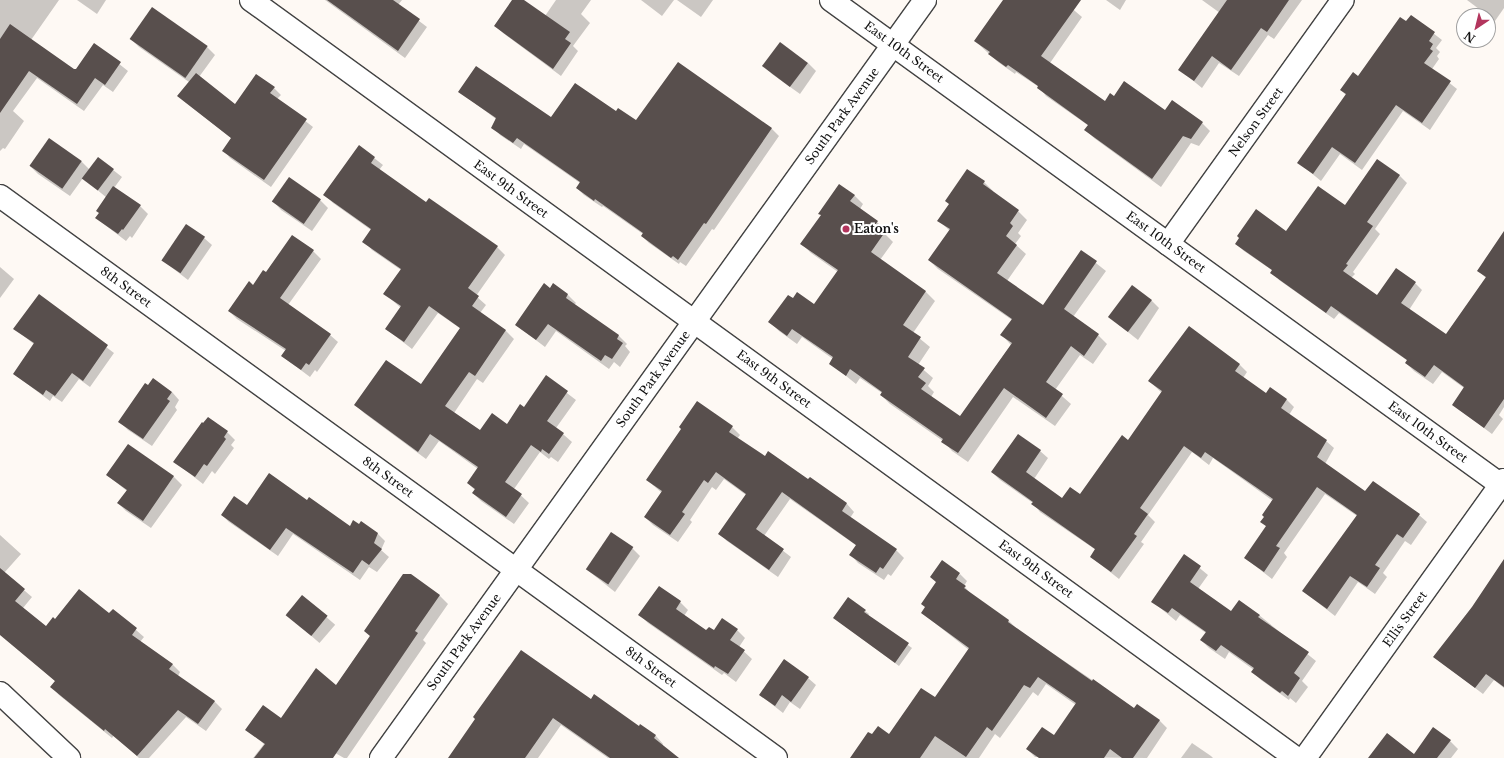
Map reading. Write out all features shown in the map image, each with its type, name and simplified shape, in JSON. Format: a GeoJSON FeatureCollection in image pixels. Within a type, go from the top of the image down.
{"type":"FeatureCollection","features":[{"type":"Feature","properties":{"kind":"street","name":"East 9th Street"},"geometry":{"type":"LineString","coordinates":[[251,0],[1296,758]]}},
{"type":"Feature","properties":{"kind":"street","name":"East 10th Street"},"geometry":{"type":"LineString","coordinates":[[831,0],[1168,244],[1502,482]]}},
{"type":"Feature","properties":{"kind":"street","name":"South Park Avenue"},"geometry":{"type":"LineString","coordinates":[[381,758],[925,0]]}},
{"type":"Feature","properties":{"kind":"street","name":"Nelson Street"},"geometry":{"type":"LineString","coordinates":[[1168,244],[1343,0]]}},
{"type":"Feature","properties":{"kind":"street","name":"8th Street"},"geometry":{"type":"LineString","coordinates":[[0,196],[776,758]]}},
{"type":"Feature","properties":{"kind":"street","name":"Ellis Street"},"geometry":{"type":"LineString","coordinates":[[1305,758],[1502,482]]}},
{"type":"Feature","properties":{"kind":"street"},"geometry":{"type":"LineString","coordinates":[[0,693],[69,758]]}},
{"type":"Feature","properties":{"kind":"building"},"geometry":{"type":"Polygon","coordinates":[[[327,0],[393,0],[420,19],[398,51],[327,0]]]}},
{"type":"Feature","properties":{"kind":"building"},"geometry":{"type":"Polygon","coordinates":[[[512,0],[524,0],[570,32],[565,39],[571,43],[553,69],[494,26],[512,0]]]}},
{"type":"Feature","properties":{"kind":"building"},"geometry":{"type":"Polygon","coordinates":[[[1003,0],[1081,0],[1041,56],[1105,101],[1110,93],[1114,96],[1124,81],[1165,110],[1172,100],[1203,122],[1191,139],[1183,136],[1152,179],[1084,130],[1088,125],[1037,88],[1038,86],[1008,65],[1006,67],[988,54],[990,52],[974,41],[1003,0]]]}},
{"type":"Feature","properties":{"kind":"building"},"geometry":{"type":"Polygon","coordinates":[[[1227,0],[1289,0],[1267,32],[1261,28],[1231,70],[1212,56],[1194,81],[1178,70],[1227,0]]]}},
{"type":"Feature","properties":{"kind":"building"},"geometry":{"type":"Polygon","coordinates":[[[152,7],[208,46],[185,78],[130,39],[152,7]]]}},
{"type":"Feature","properties":{"kind":"building"},"geometry":{"type":"Polygon","coordinates":[[[1411,15],[1435,32],[1429,41],[1433,44],[1430,49],[1433,51],[1424,63],[1451,81],[1422,123],[1396,105],[1355,163],[1332,147],[1313,174],[1297,163],[1346,94],[1340,90],[1353,72],[1358,76],[1400,17],[1406,21],[1411,15]]]}},
{"type":"Feature","properties":{"kind":"building"},"geometry":{"type":"Polygon","coordinates":[[[10,24],[74,69],[76,69],[94,43],[121,62],[105,85],[95,78],[77,104],[29,71],[0,113],[0,39],[10,24]]]}},
{"type":"Feature","properties":{"kind":"building"},"geometry":{"type":"Polygon","coordinates":[[[780,42],[808,63],[790,87],[762,66],[780,42]]]}},
{"type":"Feature","properties":{"kind":"building"},"geometry":{"type":"Polygon","coordinates":[[[678,62],[772,128],[706,224],[704,223],[678,260],[673,256],[671,258],[641,236],[643,233],[595,199],[594,201],[576,188],[580,182],[517,138],[513,143],[491,128],[496,118],[458,92],[476,66],[551,117],[575,83],[616,111],[618,108],[636,120],[678,62]]]}},
{"type":"Feature","properties":{"kind":"building"},"geometry":{"type":"Polygon","coordinates":[[[196,73],[235,104],[256,74],[275,87],[270,93],[307,119],[264,180],[222,151],[231,138],[177,96],[196,73]]]}},
{"type":"Feature","properties":{"kind":"building"},"geometry":{"type":"Polygon","coordinates":[[[49,138],[82,161],[62,189],[29,166],[49,138]]]}},
{"type":"Feature","properties":{"kind":"building"},"geometry":{"type":"Polygon","coordinates":[[[359,145],[375,157],[371,163],[426,202],[429,198],[498,246],[468,288],[479,296],[472,306],[506,330],[475,376],[469,372],[445,406],[480,430],[492,413],[507,424],[520,404],[524,407],[546,375],[568,391],[547,421],[564,433],[549,454],[542,449],[541,452],[531,445],[505,482],[522,494],[506,517],[472,493],[475,489],[467,483],[478,467],[430,434],[418,452],[354,405],[386,360],[421,384],[460,328],[429,306],[404,342],[385,329],[401,306],[383,294],[401,269],[362,242],[371,229],[323,195],[359,145]]]}},
{"type":"Feature","properties":{"kind":"building"},"geometry":{"type":"Polygon","coordinates":[[[98,157],[114,169],[98,191],[82,179],[98,157]]]}},
{"type":"Feature","properties":{"kind":"building"},"geometry":{"type":"Polygon","coordinates":[[[1377,159],[1400,175],[1367,222],[1373,226],[1346,264],[1348,265],[1343,271],[1377,295],[1396,268],[1416,282],[1401,303],[1446,334],[1486,277],[1477,271],[1504,231],[1504,399],[1484,428],[1452,405],[1464,387],[1434,365],[1425,377],[1405,363],[1407,360],[1331,306],[1326,313],[1270,273],[1272,270],[1235,244],[1239,238],[1237,236],[1256,209],[1286,231],[1318,186],[1345,205],[1377,159]]]}},
{"type":"Feature","properties":{"kind":"building"},"geometry":{"type":"Polygon","coordinates":[[[967,169],[985,181],[983,184],[1019,210],[1010,223],[1013,226],[1006,236],[1017,245],[997,273],[1043,305],[1081,250],[1097,261],[1064,309],[1099,334],[1084,356],[1071,346],[1046,382],[1063,394],[1046,418],[1004,388],[958,453],[941,442],[943,439],[880,395],[882,392],[850,369],[846,376],[829,364],[833,357],[792,329],[787,336],[768,322],[788,295],[793,298],[797,292],[814,304],[838,270],[800,244],[821,215],[818,214],[839,184],[855,195],[850,201],[878,221],[875,225],[885,232],[871,252],[926,291],[903,325],[921,337],[908,357],[925,368],[918,377],[926,383],[921,389],[960,416],[1012,343],[1000,335],[1012,319],[928,260],[950,229],[937,221],[949,204],[945,201],[967,169]]]}},
{"type":"Feature","properties":{"kind":"building"},"geometry":{"type":"Polygon","coordinates":[[[289,177],[321,199],[304,224],[272,202],[289,177]]]}},
{"type":"Feature","properties":{"kind":"building"},"geometry":{"type":"Polygon","coordinates":[[[113,186],[141,205],[123,230],[122,229],[118,234],[95,218],[99,213],[96,211],[113,186]]]}},
{"type":"Feature","properties":{"kind":"building"},"geometry":{"type":"Polygon","coordinates":[[[186,224],[205,237],[180,273],[161,260],[186,224]]]}},
{"type":"Feature","properties":{"kind":"building"},"geometry":{"type":"Polygon","coordinates":[[[292,235],[314,250],[280,298],[331,334],[309,365],[306,363],[301,370],[281,356],[286,349],[228,311],[249,281],[253,285],[263,270],[266,272],[292,235]]]}},
{"type":"Feature","properties":{"kind":"building"},"geometry":{"type":"Polygon","coordinates":[[[544,283],[550,288],[553,283],[568,294],[566,298],[619,335],[617,339],[623,343],[612,359],[605,355],[601,361],[548,324],[536,340],[515,325],[544,283]]]}},
{"type":"Feature","properties":{"kind":"building"},"geometry":{"type":"Polygon","coordinates":[[[1132,285],[1152,300],[1128,332],[1108,317],[1132,285]]]}},
{"type":"Feature","properties":{"kind":"building"},"geometry":{"type":"Polygon","coordinates":[[[39,294],[108,345],[83,381],[72,373],[55,396],[46,390],[43,395],[13,374],[34,343],[13,329],[39,294]]]}},
{"type":"Feature","properties":{"kind":"building"},"geometry":{"type":"Polygon","coordinates":[[[1189,326],[1240,364],[1235,371],[1266,393],[1270,387],[1287,399],[1281,408],[1327,440],[1317,457],[1365,491],[1373,481],[1420,514],[1403,538],[1397,534],[1375,565],[1380,568],[1367,587],[1350,576],[1327,609],[1302,591],[1357,515],[1317,487],[1276,546],[1280,548],[1264,572],[1244,558],[1266,526],[1260,522],[1264,517],[1262,515],[1273,499],[1205,452],[1201,458],[1184,446],[1140,508],[1148,514],[1134,534],[1137,536],[1111,572],[1090,557],[1095,549],[1031,504],[1033,502],[991,472],[1018,434],[1041,450],[1026,472],[1062,498],[1070,487],[1080,494],[1122,435],[1128,440],[1162,391],[1148,381],[1189,326]]]}},
{"type":"Feature","properties":{"kind":"building"},"geometry":{"type":"Polygon","coordinates":[[[153,378],[172,392],[167,399],[170,401],[143,439],[118,422],[145,383],[148,385],[153,378]]]}},
{"type":"Feature","properties":{"kind":"building"},"geometry":{"type":"Polygon","coordinates":[[[697,401],[733,426],[729,432],[765,456],[768,451],[808,479],[810,477],[847,503],[842,511],[897,549],[883,569],[880,567],[876,573],[849,555],[856,545],[782,492],[756,529],[784,549],[769,570],[718,534],[746,494],[716,472],[708,483],[704,480],[682,512],[685,514],[670,535],[644,517],[662,491],[646,480],[681,429],[679,427],[697,401]]]}},
{"type":"Feature","properties":{"kind":"building"},"geometry":{"type":"Polygon","coordinates":[[[208,417],[228,431],[224,437],[226,439],[207,466],[204,464],[195,477],[173,462],[202,422],[203,423],[208,417]]]}},
{"type":"Feature","properties":{"kind":"building"},"geometry":{"type":"Polygon","coordinates":[[[128,444],[174,476],[143,521],[117,503],[127,490],[106,475],[128,444]]]}},
{"type":"Feature","properties":{"kind":"building"},"geometry":{"type":"Polygon","coordinates":[[[269,473],[307,500],[309,497],[350,526],[353,520],[359,524],[361,521],[378,533],[374,543],[382,549],[369,565],[362,560],[353,573],[286,528],[270,550],[221,515],[234,496],[247,505],[269,473]]]}},
{"type":"Feature","properties":{"kind":"building"},"geometry":{"type":"Polygon","coordinates":[[[611,532],[633,547],[608,584],[586,569],[611,532]]]}},
{"type":"Feature","properties":{"kind":"building"},"geometry":{"type":"Polygon","coordinates":[[[1184,554],[1201,566],[1190,582],[1231,611],[1239,600],[1260,615],[1258,617],[1309,652],[1294,673],[1300,678],[1288,696],[1282,691],[1280,693],[1251,672],[1254,668],[1221,645],[1216,651],[1200,640],[1206,632],[1172,608],[1168,613],[1151,602],[1184,554]]]}},
{"type":"Feature","properties":{"kind":"building"},"geometry":{"type":"Polygon","coordinates":[[[1504,559],[1504,687],[1486,674],[1475,688],[1433,657],[1472,607],[1504,559]]]}},
{"type":"Feature","properties":{"kind":"building"},"geometry":{"type":"Polygon","coordinates":[[[942,560],[960,573],[956,579],[966,586],[964,588],[1009,620],[1008,622],[1092,681],[1093,679],[1134,708],[1137,704],[1160,720],[1133,758],[1122,758],[1110,749],[1104,758],[1039,758],[1026,749],[1042,727],[1054,735],[1076,703],[1038,677],[1030,688],[1024,685],[992,731],[987,727],[966,757],[935,736],[920,758],[850,758],[868,732],[872,734],[878,726],[889,734],[921,688],[935,697],[969,648],[921,613],[925,607],[921,604],[936,582],[930,577],[942,560]]]}},
{"type":"Feature","properties":{"kind":"building"},"geometry":{"type":"Polygon","coordinates":[[[0,568],[25,589],[15,601],[46,626],[53,617],[55,619],[79,589],[109,613],[113,609],[137,628],[132,635],[173,664],[169,669],[215,701],[198,724],[178,710],[137,756],[105,729],[104,731],[50,687],[55,681],[0,635],[0,568]]]}},
{"type":"Feature","properties":{"kind":"building"},"geometry":{"type":"Polygon","coordinates":[[[403,574],[411,574],[440,595],[415,631],[418,633],[333,758],[254,758],[265,744],[245,730],[263,705],[281,718],[316,668],[336,685],[370,636],[364,631],[403,574]]]}},
{"type":"Feature","properties":{"kind":"building"},"geometry":{"type":"Polygon","coordinates":[[[659,586],[681,601],[676,609],[706,630],[709,627],[714,630],[722,618],[738,629],[730,640],[745,650],[728,674],[715,666],[714,668],[638,615],[659,586]]]}},
{"type":"Feature","properties":{"kind":"building"},"geometry":{"type":"Polygon","coordinates":[[[302,595],[328,616],[311,636],[286,615],[302,595]]]}},
{"type":"Feature","properties":{"kind":"building"},"geometry":{"type":"Polygon","coordinates":[[[848,597],[866,610],[864,612],[909,643],[895,663],[833,618],[848,597]]]}},
{"type":"Feature","properties":{"kind":"building"},"geometry":{"type":"Polygon","coordinates":[[[521,650],[591,699],[594,694],[639,726],[640,724],[656,735],[654,738],[679,758],[610,758],[553,718],[525,758],[448,758],[475,719],[473,717],[521,650]]]}},
{"type":"Feature","properties":{"kind":"building"},"geometry":{"type":"Polygon","coordinates":[[[784,659],[809,677],[791,702],[782,695],[775,706],[759,695],[784,659]]]}},
{"type":"Feature","properties":{"kind":"building"},"geometry":{"type":"Polygon","coordinates":[[[1433,727],[1451,740],[1437,758],[1368,758],[1387,733],[1414,754],[1433,727]]]}},
{"type":"Feature","properties":{"kind":"place","name":"Eaton's"},"geometry":{"type":"Point","coordinates":[846,229]}}]}
